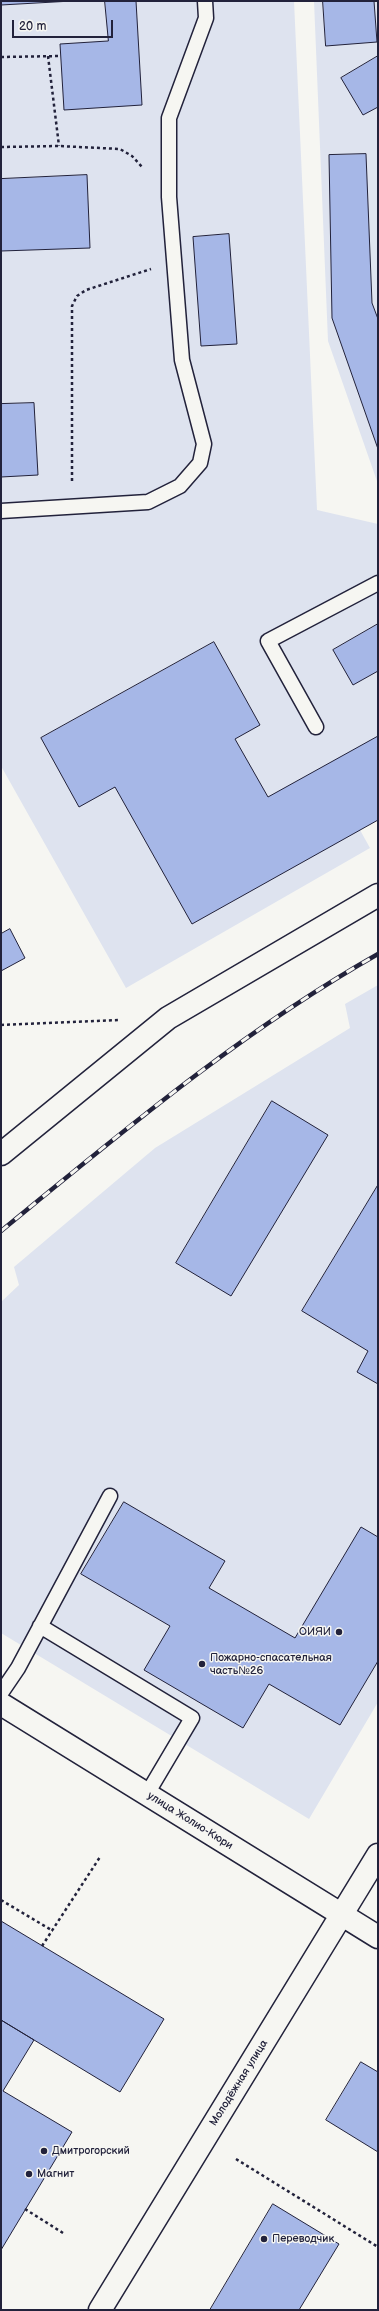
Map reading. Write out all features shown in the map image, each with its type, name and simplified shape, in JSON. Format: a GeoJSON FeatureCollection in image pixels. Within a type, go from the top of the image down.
{"type":"FeatureCollection","features":[{"type":"Feature","properties":{"kind":"main road"},"geometry":{"type":"LineString","coordinates":[[1,1154],[168,1018],[378,895]]}},
{"type":"Feature","properties":{"kind":"main road","name":"улица Жолио-Кюри"},"geometry":{"type":"LineString","coordinates":[[1,1704],[378,1937]]}},
{"type":"Feature","properties":{"kind":"main road","name":"Молодёжная улица"},"geometry":{"type":"LineString","coordinates":[[100,2310],[378,1855]]}},
{"type":"Feature","properties":{"kind":"lane"},"geometry":{"type":"LineString","coordinates":[[1,511],[148,502],[180,486],[200,463],[204,444],[182,360],[169,197],[169,118],[206,18],[205,1]]}},
{"type":"Feature","properties":{"kind":"lane"},"geometry":{"type":"LineString","coordinates":[[316,727],[268,641],[378,583]]}},
{"type":"Feature","properties":{"kind":"lane"},"geometry":{"type":"LineString","coordinates":[[1,1693],[40,1626],[110,1496]]}},
{"type":"Feature","properties":{"kind":"lane"},"geometry":{"type":"LineString","coordinates":[[40,1626],[192,1718],[147,1794]]}},
{"type":"Feature","properties":{"kind":"path"},"geometry":{"type":"LineString","coordinates":[[48,56],[59,146]]}},
{"type":"Feature","properties":{"kind":"path"},"geometry":{"type":"LineString","coordinates":[[1,57],[60,56]]}},
{"type":"Feature","properties":{"kind":"path"},"geometry":{"type":"LineString","coordinates":[[1,147],[59,146],[120,149],[132,156],[169,197]]}},
{"type":"Feature","properties":{"kind":"path"},"geometry":{"type":"LineString","coordinates":[[73,506],[72,306],[77,296],[86,290],[174,261]]}},
{"type":"Feature","properties":{"kind":"path"},"geometry":{"type":"LineString","coordinates":[[1,1025],[120,1020]]}},
{"type":"Feature","properties":{"kind":"path"},"geometry":{"type":"LineString","coordinates":[[42,1946],[100,1857]]}},
{"type":"Feature","properties":{"kind":"path"},"geometry":{"type":"LineString","coordinates":[[1,1900],[53,1931]]}},
{"type":"Feature","properties":{"kind":"path"},"geometry":{"type":"LineString","coordinates":[[236,2159],[378,2247]]}},
{"type":"Feature","properties":{"kind":"path"},"geometry":{"type":"LineString","coordinates":[[25,2209],[63,2234]]}},
{"type":"Feature","properties":{"kind":"shaded area"},"geometry":{"type":"Polygon","coordinates":[[[1,1],[294,1],[317,510],[378,524],[378,820],[360,830],[370,848],[126,988],[1,766],[1,1]]]}},
{"type":"Feature","properties":{"kind":"shaded area"},"geometry":{"type":"Polygon","coordinates":[[[314,1],[378,1],[378,484],[328,341],[314,1]]]}},
{"type":"Feature","properties":{"kind":"shaded area"},"geometry":{"type":"Polygon","coordinates":[[[378,985],[378,1702],[309,1819],[1,1633],[1,1302],[19,1285],[14,1267],[155,1148],[350,1028],[345,1004],[378,985]]]}},
{"type":"Feature","properties":{"kind":"building"},"geometry":{"type":"Polygon","coordinates":[[[1,1],[72,1],[1,5],[1,1]]]}},
{"type":"Feature","properties":{"kind":"building"},"geometry":{"type":"Polygon","coordinates":[[[105,1],[136,1],[142,105],[64,110],[60,44],[108,41],[105,1]]]}},
{"type":"Feature","properties":{"kind":"building"},"geometry":{"type":"Polygon","coordinates":[[[323,1],[374,1],[377,42],[326,46],[323,1]]]}},
{"type":"Feature","properties":{"kind":"building"},"geometry":{"type":"Polygon","coordinates":[[[378,56],[378,107],[363,115],[341,78],[378,56]]]}},
{"type":"Feature","properties":{"kind":"building"},"geometry":{"type":"Polygon","coordinates":[[[366,154],[372,303],[378,319],[378,449],[332,318],[329,155],[366,154]]]}},
{"type":"Feature","properties":{"kind":"building"},"geometry":{"type":"Polygon","coordinates":[[[87,175],[90,248],[1,251],[1,179],[87,175]]]}},
{"type":"Feature","properties":{"kind":"building"},"geometry":{"type":"Polygon","coordinates":[[[229,234],[237,344],[201,346],[193,237],[229,234]]]}},
{"type":"Feature","properties":{"kind":"building"},"geometry":{"type":"Polygon","coordinates":[[[34,403],[38,475],[1,477],[1,404],[34,403]]]}},
{"type":"Feature","properties":{"kind":"building"},"geometry":{"type":"Polygon","coordinates":[[[378,624],[378,671],[353,685],[333,650],[378,624]]]}},
{"type":"Feature","properties":{"kind":"building"},"geometry":{"type":"Polygon","coordinates":[[[214,642],[260,725],[235,739],[268,797],[378,736],[378,820],[192,924],[115,787],[79,807],[41,738],[214,642]]]}},
{"type":"Feature","properties":{"kind":"building"},"geometry":{"type":"Polygon","coordinates":[[[10,929],[25,958],[1,971],[1,934],[10,929]]]}},
{"type":"Feature","properties":{"kind":"building"},"geometry":{"type":"Polygon","coordinates":[[[272,1101],[328,1135],[231,1296],[176,1263],[272,1101]]]}},
{"type":"Feature","properties":{"kind":"building"},"geometry":{"type":"Polygon","coordinates":[[[378,1185],[378,1384],[357,1372],[368,1351],[302,1311],[378,1185]]]}},
{"type":"Feature","properties":{"kind":"building"},"geometry":{"type":"Polygon","coordinates":[[[124,1502],[225,1561],[209,1588],[295,1638],[361,1527],[378,1537],[378,1661],[340,1725],[269,1684],[243,1728],[144,1670],[170,1626],[81,1574],[124,1502]]]}},
{"type":"Feature","properties":{"kind":"building"},"geometry":{"type":"Polygon","coordinates":[[[1,1921],[164,2019],[120,2092],[1,2020],[1,1921]]]}},
{"type":"Feature","properties":{"kind":"building"},"geometry":{"type":"Polygon","coordinates":[[[1,2020],[34,2040],[3,2091],[72,2132],[1,2250],[1,2020]]]}},
{"type":"Feature","properties":{"kind":"building"},"geometry":{"type":"Polygon","coordinates":[[[361,2062],[378,2072],[378,2152],[326,2120],[361,2062]]]}},
{"type":"Feature","properties":{"kind":"building"},"geometry":{"type":"Polygon","coordinates":[[[273,2204],[339,2244],[299,2310],[210,2310],[273,2204]]]}},
{"type":"Feature","properties":{"kind":"railway"},"geometry":{"type":"LineString","coordinates":[[1,1231],[138,1120],[231,1049],[328,984],[378,954]]}},
{"type":"Feature","properties":{"kind":"place","name":"ОИЯИ"},"geometry":{"type":"Point","coordinates":[339,1632]}},
{"type":"Feature","properties":{"kind":"place","name":"Пожарно-спасательная часть№26"},"geometry":{"type":"Point","coordinates":[202,1664]}},
{"type":"Feature","properties":{"kind":"place","name":"Дмитрогорский"},"geometry":{"type":"Point","coordinates":[44,2151]}},
{"type":"Feature","properties":{"kind":"place","name":"Магнит"},"geometry":{"type":"Point","coordinates":[29,2174]}},
{"type":"Feature","properties":{"kind":"place","name":"Переводчик"},"geometry":{"type":"Point","coordinates":[264,2239]}}]}
